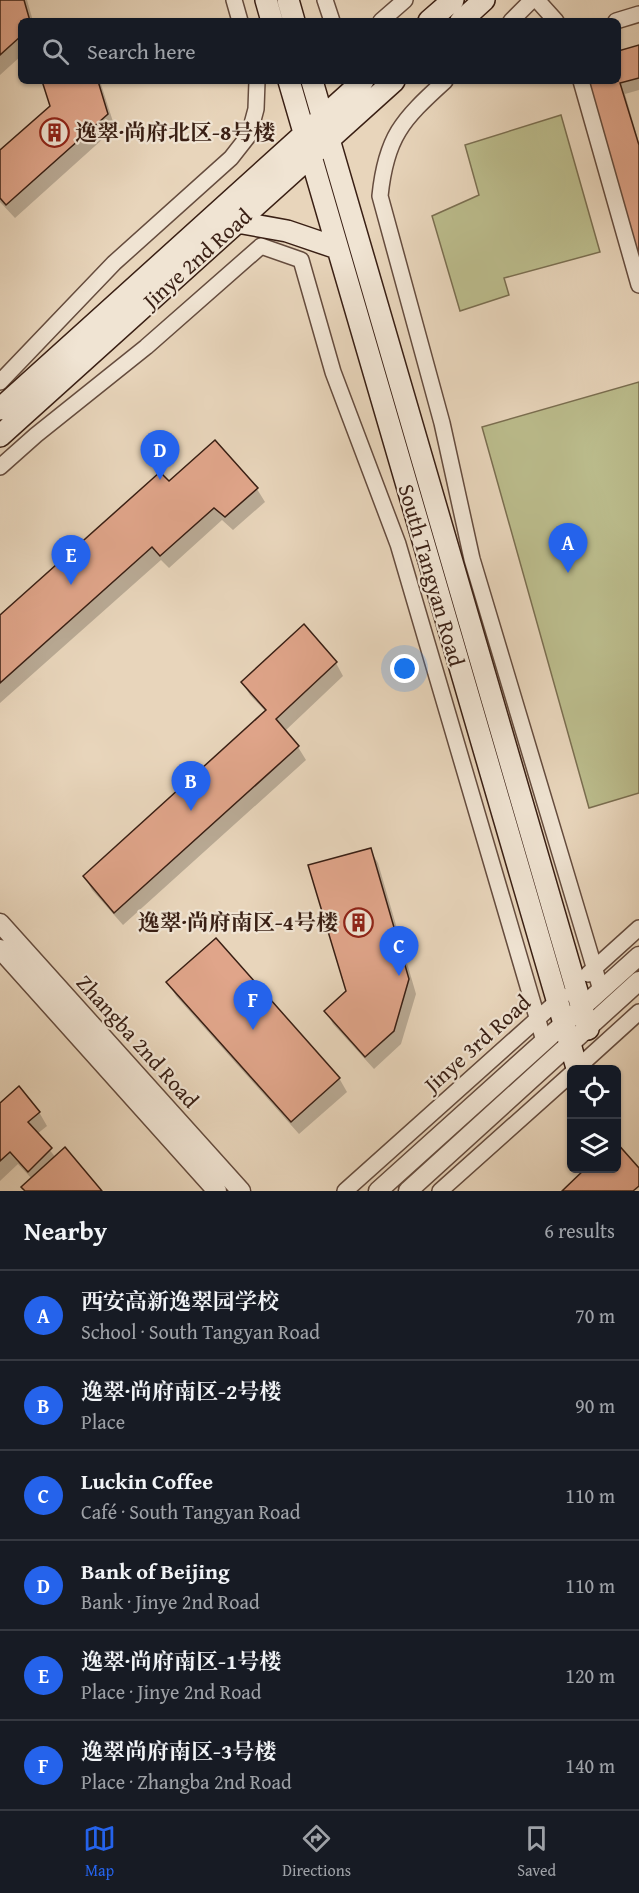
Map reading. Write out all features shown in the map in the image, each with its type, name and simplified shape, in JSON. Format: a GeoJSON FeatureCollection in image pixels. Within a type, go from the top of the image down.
{"type":"FeatureCollection","features":[{"type":"Feature","properties":{"kind":"main road"},"geometry":{"type":"LineString","coordinates":[[266,0],[271,18]]}},
{"type":"Feature","properties":{"kind":"main road"},"geometry":{"type":"LineString","coordinates":[[288,0],[293,18]]}},
{"type":"Feature","properties":{"kind":"main road"},"geometry":{"type":"LineString","coordinates":[[432,18],[453,0]]}},
{"type":"Feature","properties":{"kind":"main road"},"geometry":{"type":"LineString","coordinates":[[464,18],[484,0]]}},
{"type":"Feature","properties":{"kind":"main road","name":"South Tangyan Road"},"geometry":{"type":"LineString","coordinates":[[290,84],[570,1044],[574,1065]]}},
{"type":"Feature","properties":{"kind":"main road","name":"South Tangyan Road"},"geometry":{"type":"LineString","coordinates":[[313,84],[588,1029]]}},
{"type":"Feature","properties":{"kind":"main road","name":"Jinye 2nd Road"},"geometry":{"type":"LineString","coordinates":[[0,409],[360,84]]}},
{"type":"Feature","properties":{"kind":"main road","name":"Jinye 2nd Road"},"geometry":{"type":"LineString","coordinates":[[0,436],[391,84]]}},
{"type":"Feature","properties":{"kind":"main road"},"geometry":{"type":"LineString","coordinates":[[237,222],[287,231],[337,248]]}},
{"type":"Feature","properties":{"kind":"street"},"geometry":{"type":"LineString","coordinates":[[234,0],[239,18]]}},
{"type":"Feature","properties":{"kind":"street"},"geometry":{"type":"LineString","coordinates":[[325,0],[331,18]]}},
{"type":"Feature","properties":{"kind":"street"},"geometry":{"type":"LineString","coordinates":[[384,18],[405,0]]}},
{"type":"Feature","properties":{"kind":"street"},"geometry":{"type":"LineString","coordinates":[[514,18],[531,0]]}},
{"type":"Feature","properties":{"kind":"street"},"geometry":{"type":"LineString","coordinates":[[537,0],[553,18]]}},
{"type":"Feature","properties":{"kind":"street"},"geometry":{"type":"LineString","coordinates":[[621,19],[639,14]]}},
{"type":"Feature","properties":{"kind":"street"},"geometry":{"type":"LineString","coordinates":[[0,382],[114,263],[231,158],[249,135],[256,109],[257,84]]}},
{"type":"Feature","properties":{"kind":"street","name":"South Tangyan Road"},"geometry":{"type":"LineString","coordinates":[[442,84],[412,112],[394,136],[383,169],[380,196],[441,423],[472,559],[601,990]]}},
{"type":"Feature","properties":{"kind":"street"},"geometry":{"type":"LineString","coordinates":[[582,84],[639,285]]}},
{"type":"Feature","properties":{"kind":"street","name":"South Tangyan Road"},"geometry":{"type":"LineString","coordinates":[[261,246],[301,260],[333,372],[398,544],[544,1041]]}},
{"type":"Feature","properties":{"kind":"street","name":"Jinye 2nd Road"},"geometry":{"type":"LineString","coordinates":[[0,467],[36,435],[146,347],[261,246]]}},
{"type":"Feature","properties":{"kind":"street","name":"Zhangba 2nd Road"},"geometry":{"type":"LineString","coordinates":[[0,923],[241,1191]]}},
{"type":"Feature","properties":{"kind":"street","name":"Jinye 3rd Road"},"geometry":{"type":"LineString","coordinates":[[345,1191],[639,928]]}},
{"type":"Feature","properties":{"kind":"street","name":"Zhangba 2nd Road"},"geometry":{"type":"LineString","coordinates":[[0,949],[217,1191]]}},
{"type":"Feature","properties":{"kind":"street"},"geometry":{"type":"LineString","coordinates":[[386,1188],[563,1023],[639,956]]}},
{"type":"Feature","properties":{"kind":"street"},"geometry":{"type":"LineString","coordinates":[[408,1191],[639,981]]}},
{"type":"Feature","properties":{"kind":"street"},"geometry":{"type":"LineString","coordinates":[[581,1065],[639,1012]]}},
{"type":"Feature","properties":{"kind":"street"},"geometry":{"type":"LineString","coordinates":[[440,1191],[567,1077]]}},
{"type":"Feature","properties":{"kind":"green space"},"geometry":{"type":"Polygon","coordinates":[[[561,115],[600,252],[504,278],[509,295],[460,311],[432,216],[479,195],[465,145],[561,115]]]}},
{"type":"Feature","properties":{"kind":"green space"},"geometry":{"type":"Polygon","coordinates":[[[639,382],[639,793],[589,808],[482,427],[639,382]]]}},
{"type":"Feature","properties":{"kind":"building"},"geometry":{"type":"Polygon","coordinates":[[[0,0],[24,0],[29,18],[18,18],[18,39],[0,55],[0,0]]]}},
{"type":"Feature","properties":{"kind":"building"},"geometry":{"type":"Polygon","coordinates":[[[639,45],[639,78],[621,83],[621,50],[639,45]]]}},
{"type":"Feature","properties":{"kind":"building","name":"逸翠·尚府北区-8号楼"},"geometry":{"type":"Polygon","coordinates":[[[43,84],[99,84],[108,114],[6,205],[0,198],[0,150],[50,106],[43,84]]]}},
{"type":"Feature","properties":{"kind":"building"},"geometry":{"type":"Polygon","coordinates":[[[589,84],[620,84],[639,145],[639,259],[589,84]]]}},
{"type":"Feature","properties":{"kind":"building"},"geometry":{"type":"Polygon","coordinates":[[[215,440],[258,488],[225,517],[214,508],[160,556],[152,547],[0,683],[0,615],[160,472],[169,481],[215,440]]]}},
{"type":"Feature","properties":{"kind":"building"},"geometry":{"type":"Polygon","coordinates":[[[304,624],[337,662],[276,719],[299,746],[114,913],[83,876],[266,710],[241,682],[304,624]]]}},
{"type":"Feature","properties":{"kind":"building","name":"逸翠·尚府南区-4号楼"},"geometry":{"type":"Polygon","coordinates":[[[371,848],[409,979],[394,1031],[365,1057],[324,1011],[346,991],[308,865],[371,848]]]}},
{"type":"Feature","properties":{"kind":"building"},"geometry":{"type":"Polygon","coordinates":[[[216,938],[340,1078],[291,1122],[166,982],[216,938]]]}},
{"type":"Feature","properties":{"kind":"building"},"geometry":{"type":"Polygon","coordinates":[[[19,1086],[40,1112],[28,1122],[52,1148],[28,1172],[10,1152],[0,1161],[0,1103],[19,1086]]]}},
{"type":"Feature","properties":{"kind":"building"},"geometry":{"type":"Polygon","coordinates":[[[65,1147],[102,1191],[25,1191],[21,1187],[65,1147]]]}},
{"type":"Feature","properties":{"kind":"building"},"geometry":{"type":"Polygon","coordinates":[[[621,1148],[639,1168],[639,1186],[633,1191],[562,1191],[581,1173],[621,1173],[621,1148]]]}},
{"type":"Feature","properties":{"kind":"place","name":"逸翠·尚府北区-8号楼"},"geometry":{"type":"Point","coordinates":[54,132]}},
{"type":"Feature","properties":{"kind":"place","name":"Bank of Beijing"},"geometry":{"type":"Point","coordinates":[160,480]}},
{"type":"Feature","properties":{"kind":"place","name":"西安高新逸翠园学校"},"geometry":{"type":"Point","coordinates":[568,573]}},
{"type":"Feature","properties":{"kind":"place","name":"逸翠·尚府南区-1号楼"},"geometry":{"type":"Point","coordinates":[71,585]}},
{"type":"Feature","properties":{"kind":"place","name":"逸翠·尚府南区-2号楼"},"geometry":{"type":"Point","coordinates":[191,811]}},
{"type":"Feature","properties":{"kind":"place","name":"逸翠·尚府南区-4号楼"},"geometry":{"type":"Point","coordinates":[359,922]}},
{"type":"Feature","properties":{"kind":"place","name":"Luckin Coffee"},"geometry":{"type":"Point","coordinates":[399,976]}},
{"type":"Feature","properties":{"kind":"place","name":"逸翠尚府南区-3号楼"},"geometry":{"type":"Point","coordinates":[253,1030]}}]}
